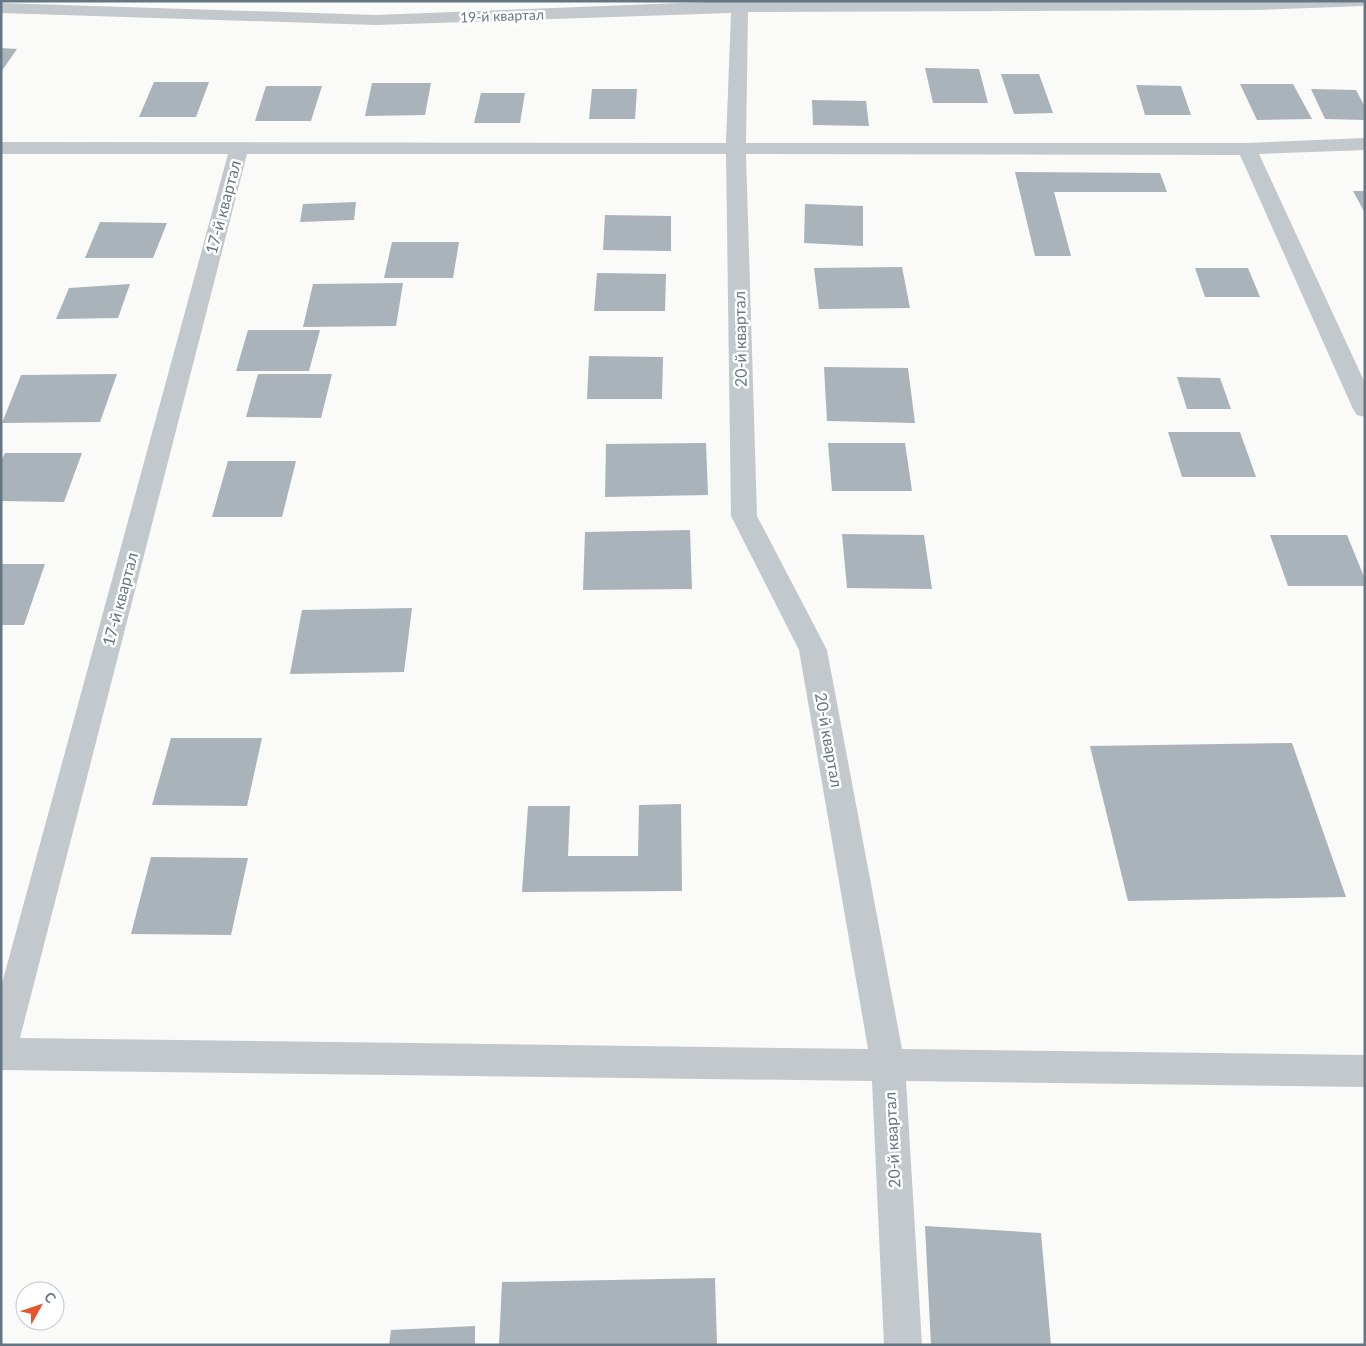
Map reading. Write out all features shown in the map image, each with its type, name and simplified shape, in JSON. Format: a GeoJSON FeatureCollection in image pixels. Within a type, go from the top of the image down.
{"type":"FeatureCollection","features":[{"type":"Feature","properties":{"kind":"street"},"geometry":{"type":"LineString","coordinates":[[376,20],[382,1]]}},
{"type":"Feature","properties":{"kind":"street","name":"19-й квартал"},"geometry":{"type":"LineString","coordinates":[[1,8],[376,20],[740,4],[1247,5],[1363,1]]}},
{"type":"Feature","properties":{"kind":"street","name":"20-й квартал"},"geometry":{"type":"LineString","coordinates":[[740,4],[736,149],[744,516],[813,650],[888,1064],[903,1345]]}},
{"type":"Feature","properties":{"kind":"street"},"geometry":{"type":"LineString","coordinates":[[1,148],[1246,149],[1365,144]]}},
{"type":"Feature","properties":{"kind":"street","name":"17-й квартал"},"geometry":{"type":"LineString","coordinates":[[1,1049],[238,148]]}},
{"type":"Feature","properties":{"kind":"street"},"geometry":{"type":"LineString","coordinates":[[1246,149],[1365,409]]}},
{"type":"Feature","properties":{"kind":"street"},"geometry":{"type":"LineString","coordinates":[[1,1054],[1365,1070]]}},
{"type":"Feature","properties":{"kind":"building"},"geometry":{"type":"Polygon","coordinates":[[[1,48],[17,49],[1,72],[1,48]]]}},
{"type":"Feature","properties":{"kind":"building"},"geometry":{"type":"Polygon","coordinates":[[[925,68],[979,69],[988,103],[933,103],[925,68]]]}},
{"type":"Feature","properties":{"kind":"building"},"geometry":{"type":"Polygon","coordinates":[[[1001,74],[1039,74],[1053,113],[1014,114],[1001,74]]]}},
{"type":"Feature","properties":{"kind":"building"},"geometry":{"type":"Polygon","coordinates":[[[154,82],[209,82],[196,117],[139,117],[154,82]]]}},
{"type":"Feature","properties":{"kind":"building"},"geometry":{"type":"Polygon","coordinates":[[[372,83],[431,83],[425,115],[365,116],[372,83]]]}},
{"type":"Feature","properties":{"kind":"building"},"geometry":{"type":"Polygon","coordinates":[[[1240,84],[1293,84],[1312,119],[1257,120],[1240,84]]]}},
{"type":"Feature","properties":{"kind":"building"},"geometry":{"type":"Polygon","coordinates":[[[1136,85],[1181,86],[1191,115],[1145,115],[1136,85]]]}},
{"type":"Feature","properties":{"kind":"building"},"geometry":{"type":"Polygon","coordinates":[[[266,86],[322,86],[311,121],[255,121],[266,86]]]}},
{"type":"Feature","properties":{"kind":"building"},"geometry":{"type":"Polygon","coordinates":[[[592,89],[637,89],[635,119],[589,119],[592,89]]]}},
{"type":"Feature","properties":{"kind":"building"},"geometry":{"type":"Polygon","coordinates":[[[1311,89],[1356,90],[1365,107],[1365,120],[1325,119],[1311,89]]]}},
{"type":"Feature","properties":{"kind":"building"},"geometry":{"type":"Polygon","coordinates":[[[481,93],[525,93],[520,123],[474,123],[481,93]]]}},
{"type":"Feature","properties":{"kind":"building"},"geometry":{"type":"Polygon","coordinates":[[[812,100],[866,101],[869,126],[813,125],[812,100]]]}},
{"type":"Feature","properties":{"kind":"building"},"geometry":{"type":"Polygon","coordinates":[[[1015,172],[1160,173],[1167,192],[1054,192],[1071,256],[1035,256],[1015,172]]]}},
{"type":"Feature","properties":{"kind":"building"},"geometry":{"type":"Polygon","coordinates":[[[1353,191],[1365,191],[1365,213],[1353,191]]]}},
{"type":"Feature","properties":{"kind":"building"},"geometry":{"type":"Polygon","coordinates":[[[356,202],[354,220],[300,222],[303,204],[356,202]]]}},
{"type":"Feature","properties":{"kind":"building"},"geometry":{"type":"Polygon","coordinates":[[[805,204],[863,206],[863,246],[804,243],[805,204]]]}},
{"type":"Feature","properties":{"kind":"building"},"geometry":{"type":"Polygon","coordinates":[[[605,215],[671,216],[671,251],[603,250],[605,215]]]}},
{"type":"Feature","properties":{"kind":"building"},"geometry":{"type":"Polygon","coordinates":[[[100,222],[167,223],[153,258],[85,258],[100,222]]]}},
{"type":"Feature","properties":{"kind":"building"},"geometry":{"type":"Polygon","coordinates":[[[392,242],[459,242],[453,278],[384,278],[392,242]]]}},
{"type":"Feature","properties":{"kind":"building"},"geometry":{"type":"Polygon","coordinates":[[[902,267],[910,308],[819,309],[814,268],[902,267]]]}},
{"type":"Feature","properties":{"kind":"building"},"geometry":{"type":"Polygon","coordinates":[[[1195,268],[1248,268],[1260,297],[1205,297],[1195,268]]]}},
{"type":"Feature","properties":{"kind":"building"},"geometry":{"type":"Polygon","coordinates":[[[597,273],[666,274],[665,311],[594,311],[597,273]]]}},
{"type":"Feature","properties":{"kind":"building"},"geometry":{"type":"Polygon","coordinates":[[[403,283],[396,326],[303,327],[313,284],[403,283]]]}},
{"type":"Feature","properties":{"kind":"building"},"geometry":{"type":"Polygon","coordinates":[[[130,284],[118,318],[56,319],[69,288],[130,284]]]}},
{"type":"Feature","properties":{"kind":"building"},"geometry":{"type":"Polygon","coordinates":[[[248,330],[320,330],[309,371],[236,371],[248,330]]]}},
{"type":"Feature","properties":{"kind":"building"},"geometry":{"type":"Polygon","coordinates":[[[589,356],[663,357],[662,399],[587,399],[589,356]]]}},
{"type":"Feature","properties":{"kind":"building"},"geometry":{"type":"Polygon","coordinates":[[[824,367],[908,368],[915,423],[827,421],[824,367]]]}},
{"type":"Feature","properties":{"kind":"building"},"geometry":{"type":"Polygon","coordinates":[[[117,374],[100,422],[2,423],[21,375],[117,374]]]}},
{"type":"Feature","properties":{"kind":"building"},"geometry":{"type":"Polygon","coordinates":[[[258,374],[332,374],[321,418],[246,417],[258,374]]]}},
{"type":"Feature","properties":{"kind":"building"},"geometry":{"type":"Polygon","coordinates":[[[1177,377],[1220,378],[1231,409],[1187,409],[1177,377]]]}},
{"type":"Feature","properties":{"kind":"building"},"geometry":{"type":"Polygon","coordinates":[[[1168,432],[1240,432],[1256,477],[1182,477],[1168,432]]]}},
{"type":"Feature","properties":{"kind":"building"},"geometry":{"type":"Polygon","coordinates":[[[706,443],[708,495],[605,497],[606,444],[706,443]]]}},
{"type":"Feature","properties":{"kind":"building"},"geometry":{"type":"Polygon","coordinates":[[[828,443],[905,443],[912,491],[832,491],[828,443]]]}},
{"type":"Feature","properties":{"kind":"building"},"geometry":{"type":"Polygon","coordinates":[[[5,453],[82,453],[64,502],[1,501],[1,461],[5,453]]]}},
{"type":"Feature","properties":{"kind":"building"},"geometry":{"type":"Polygon","coordinates":[[[228,461],[296,461],[282,517],[212,517],[228,461]]]}},
{"type":"Feature","properties":{"kind":"building"},"geometry":{"type":"Polygon","coordinates":[[[690,530],[692,589],[583,590],[585,532],[690,530]]]}},
{"type":"Feature","properties":{"kind":"building"},"geometry":{"type":"Polygon","coordinates":[[[842,534],[924,535],[932,589],[847,588],[842,534]]]}},
{"type":"Feature","properties":{"kind":"building"},"geometry":{"type":"Polygon","coordinates":[[[1270,535],[1347,535],[1365,579],[1365,586],[1288,586],[1270,535]]]}},
{"type":"Feature","properties":{"kind":"building"},"geometry":{"type":"Polygon","coordinates":[[[1,564],[45,564],[24,625],[1,625],[1,564]]]}},
{"type":"Feature","properties":{"kind":"building"},"geometry":{"type":"Polygon","coordinates":[[[412,608],[404,672],[290,674],[302,610],[412,608]]]}},
{"type":"Feature","properties":{"kind":"building"},"geometry":{"type":"Polygon","coordinates":[[[171,738],[262,738],[247,806],[152,805],[171,738]]]}},
{"type":"Feature","properties":{"kind":"building"},"geometry":{"type":"Polygon","coordinates":[[[1292,743],[1346,897],[1128,901],[1090,746],[1292,743]]]}},
{"type":"Feature","properties":{"kind":"building"},"geometry":{"type":"Polygon","coordinates":[[[681,804],[682,891],[522,892],[528,806],[570,806],[568,856],[638,856],[639,805],[681,804]]]}},
{"type":"Feature","properties":{"kind":"building"},"geometry":{"type":"Polygon","coordinates":[[[151,857],[248,858],[231,935],[131,934],[151,857]]]}},
{"type":"Feature","properties":{"kind":"building"},"geometry":{"type":"Polygon","coordinates":[[[925,1226],[1041,1233],[1051,1345],[931,1345],[925,1226]]]}},
{"type":"Feature","properties":{"kind":"building"},"geometry":{"type":"Polygon","coordinates":[[[715,1278],[717,1345],[499,1345],[502,1282],[715,1278]]]}},
{"type":"Feature","properties":{"kind":"building"},"geometry":{"type":"Polygon","coordinates":[[[475,1326],[475,1345],[389,1345],[391,1330],[475,1326]]]}}]}
